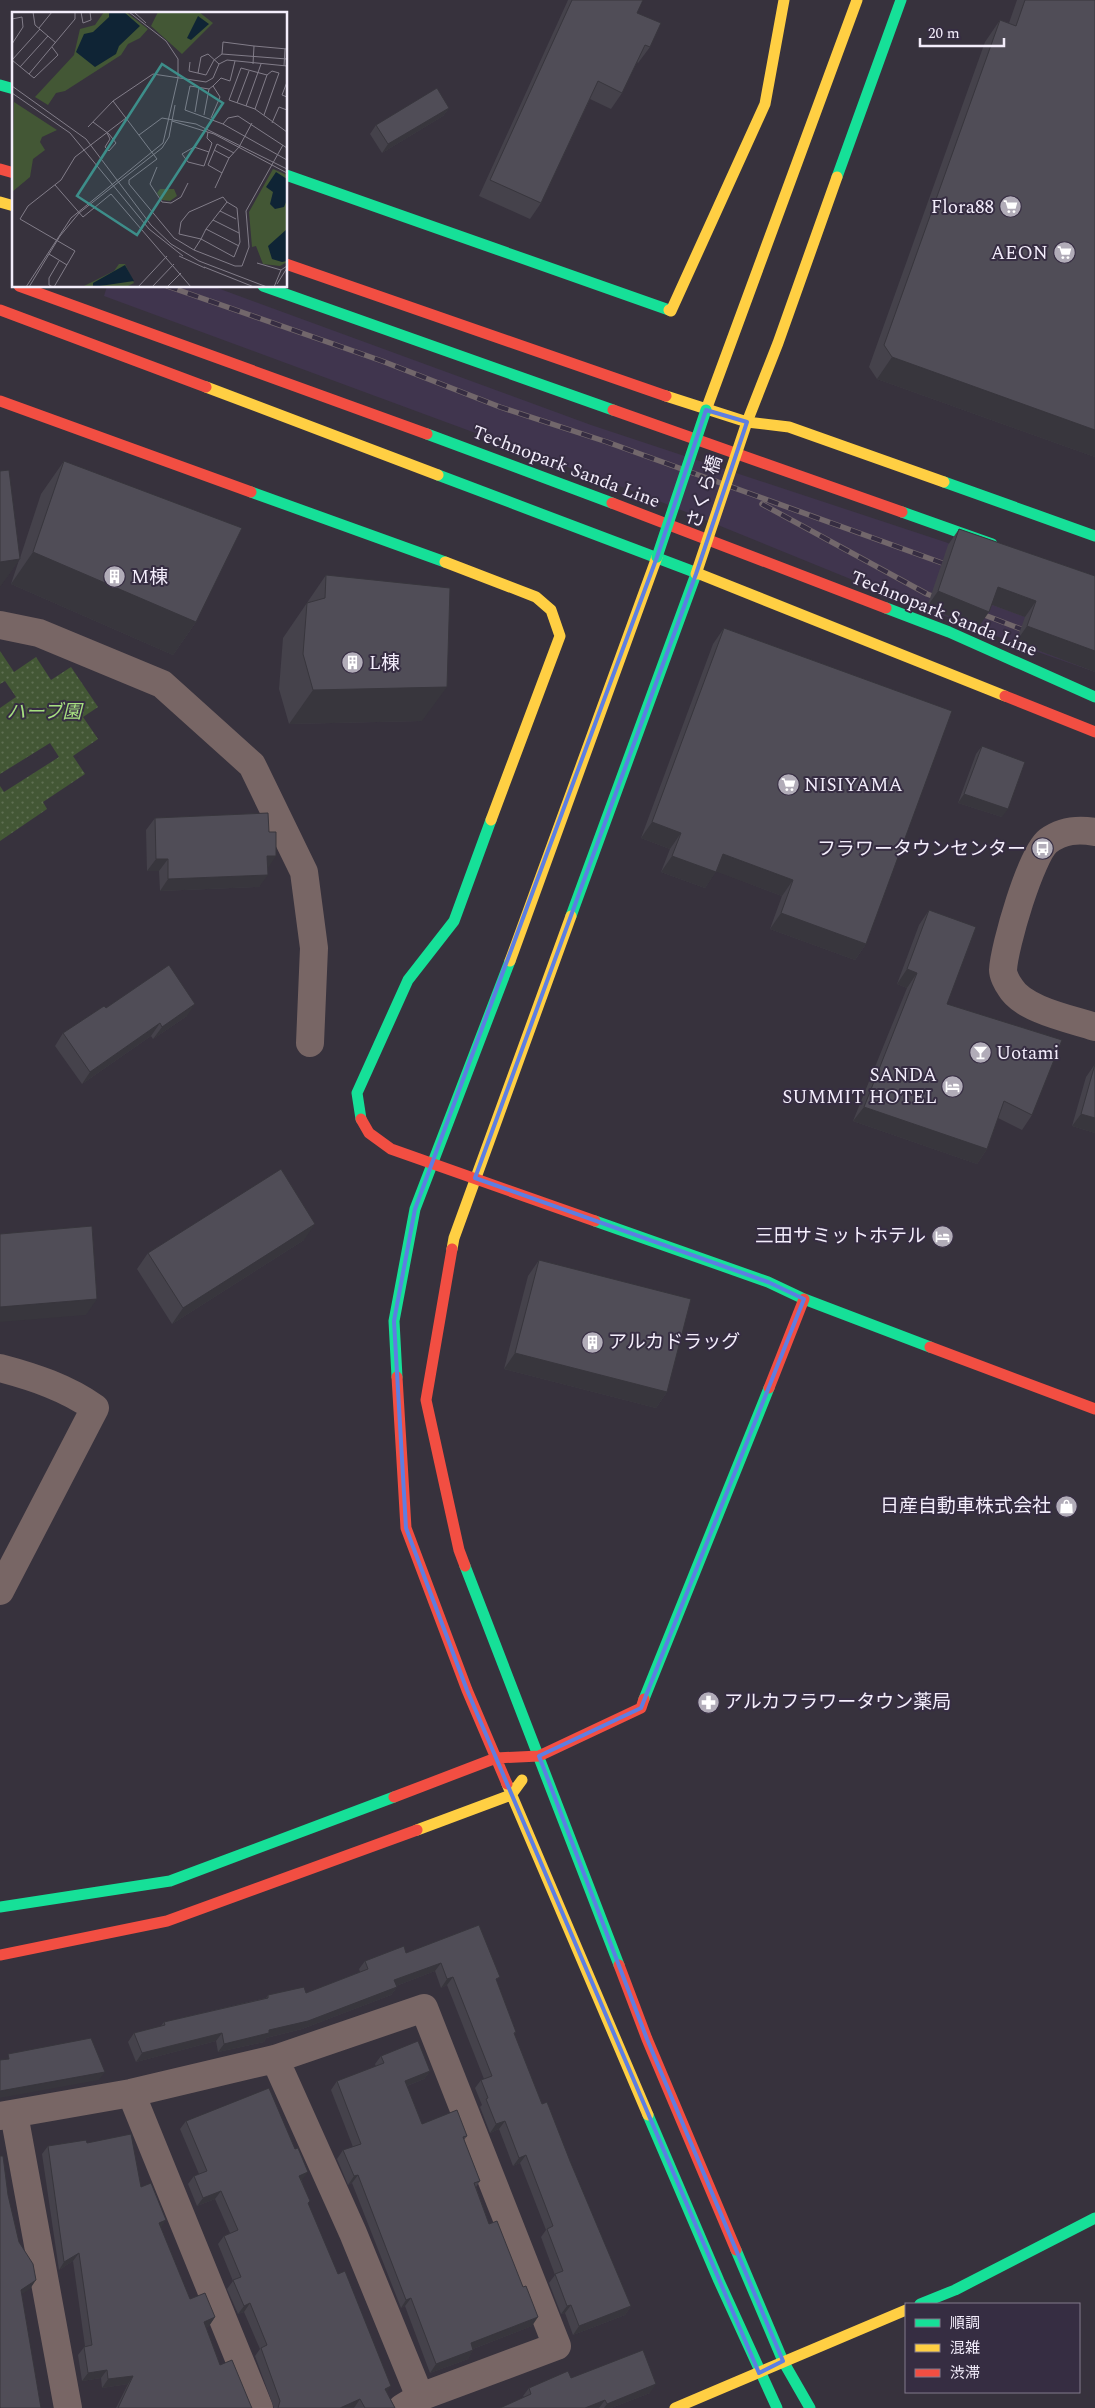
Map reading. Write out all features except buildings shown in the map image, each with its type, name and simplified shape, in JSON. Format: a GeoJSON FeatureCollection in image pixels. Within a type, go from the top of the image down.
{"type":"FeatureCollection","features":[{"type":"Feature","properties":{"kind":"street"},"geometry":{"type":"LineString","coordinates":[[288,176],[672,311],[765,104],[784,0]]}},
{"type":"Feature","properties":{"kind":"street","name":"さくら橋"},"geometry":{"type":"LineString","coordinates":[[777,2408],[759,2373],[511,1795],[467,1690],[406,1528],[394,1320],[415,1209],[434,1164],[657,557],[706,410],[857,0]]}},
{"type":"Feature","properties":{"kind":"street","name":"さくら橋"},"geometry":{"type":"LineString","coordinates":[[810,2408],[783,2361],[647,2040],[459,1550],[426,1400],[454,1238],[696,574],[747,422],[778,343],[900,0]]}},
{"type":"Feature","properties":{"kind":"street"},"geometry":{"type":"LineString","coordinates":[[288,265],[706,410],[747,422],[789,427],[1095,536]]}},
{"type":"Feature","properties":{"kind":"street","name":"Technopark Sanda Line"},"geometry":{"type":"LineString","coordinates":[[25,288],[359,408],[949,632],[1095,697]]}},
{"type":"Feature","properties":{"kind":"street"},"geometry":{"type":"LineString","coordinates":[[269,288],[1001,547]]}},
{"type":"Feature","properties":{"kind":"street"},"geometry":{"type":"LineString","coordinates":[[0,310],[657,557],[1095,732]]}},
{"type":"Feature","properties":{"kind":"street"},"geometry":{"type":"LineString","coordinates":[[0,401],[529,593],[547,603],[558,619],[560,636],[454,921],[408,980],[357,1093],[357,1108],[362,1122],[372,1137],[391,1149],[768,1282],[804,1299],[1095,1409]]}},
{"type":"Feature","properties":{"kind":"street"},"geometry":{"type":"LineString","coordinates":[[0,625],[39,633],[162,684],[252,765],[304,872],[314,948],[310,1043]]}},
{"type":"Feature","properties":{"kind":"street"},"geometry":{"type":"LineString","coordinates":[[1095,832],[1078,829],[1059,834],[1047,842],[1039,854],[1011,926],[1003,971],[1010,989],[1028,1004],[1095,1027]]}},
{"type":"Feature","properties":{"kind":"street"},"geometry":{"type":"LineString","coordinates":[[0,1907],[170,1881],[496,1758],[539,1756],[641,1708],[804,1299]]}},
{"type":"Feature","properties":{"kind":"street"},"geometry":{"type":"LineString","coordinates":[[0,1368],[37,1377],[84,1400],[95,1408],[0,1591]]}},
{"type":"Feature","properties":{"kind":"street"},"geometry":{"type":"LineString","coordinates":[[0,1955],[167,1921],[511,1795],[539,1756]]}},
{"type":"Feature","properties":{"kind":"street"},"geometry":{"type":"LineString","coordinates":[[68,2408],[7,2115],[131,2093],[275,2060],[424,2008],[557,2346],[411,2403],[353,2233],[275,2060]]}},
{"type":"Feature","properties":{"kind":"street"},"geometry":{"type":"LineString","coordinates":[[131,2093],[260,2408]]}},
{"type":"Feature","properties":{"kind":"street"},"geometry":{"type":"LineString","coordinates":[[922,2303],[955,2290],[1095,2218]]}},
{"type":"Feature","properties":{"kind":"street"},"geometry":{"type":"LineString","coordinates":[[675,2408],[905,2310]]}},
{"type":"Feature","properties":{"kind":"highlighted area"},"geometry":{"type":"Polygon","coordinates":[[[706,410],[747,422],[696,574],[475,1178],[768,1282],[804,1299],[641,1708],[539,1756],[647,2039],[783,2361],[759,2373],[467,1690],[406,1528],[394,1321],[415,1209],[657,557],[706,410]]]}},
{"type":"Feature","properties":{"kind":"shaded area"},"geometry":{"type":"Polygon","coordinates":[[[106,288],[217,288],[591,425],[945,542],[1095,596],[1095,672],[1035,651],[875,589],[649,497],[104,296],[106,288]]]}},
{"type":"Feature","properties":{"kind":"green space","name":"ハーブ園"},"geometry":{"type":"Polygon","coordinates":[[[0,651],[14,672],[36,657],[51,680],[71,667],[98,707],[83,717],[98,739],[73,756],[85,774],[43,802],[47,809],[0,841],[0,786],[4,792],[59,757],[50,743],[0,774],[0,708],[16,697],[5,681],[0,684],[0,651]]]}},
{"type":"Feature","properties":{"kind":"railway"},"geometry":{"type":"LineString","coordinates":[[173,288],[382,361],[500,407],[607,442],[956,568]]}},
{"type":"Feature","properties":{"kind":"railway"},"geometry":{"type":"LineString","coordinates":[[762,504],[927,594],[943,600]]}},
{"type":"Feature","properties":{"kind":"railway"},"geometry":{"type":"LineString","coordinates":[[974,611],[1034,634]]}},
{"type":"Feature","properties":{"kind":"traffic: fast"},"geometry":{"type":"LineString","coordinates":[[837,177],[901,0]]}},
{"type":"Feature","properties":{"kind":"traffic: fast"},"geometry":{"type":"LineString","coordinates":[[0,85],[12,88]]}},
{"type":"Feature","properties":{"kind":"traffic: fast"},"geometry":{"type":"LineString","coordinates":[[288,176],[669,310]]}},
{"type":"Feature","properties":{"kind":"traffic: fast"},"geometry":{"type":"LineString","coordinates":[[269,288],[613,410]]}},
{"type":"Feature","properties":{"kind":"traffic: fast"},"geometry":{"type":"LineString","coordinates":[[657,557],[706,410]]}},
{"type":"Feature","properties":{"kind":"traffic: fast"},"geometry":{"type":"LineString","coordinates":[[427,434],[612,503]]}},
{"type":"Feature","properties":{"kind":"traffic: fast"},"geometry":{"type":"LineString","coordinates":[[438,475],[697,573]]}},
{"type":"Feature","properties":{"kind":"traffic: fast"},"geometry":{"type":"LineString","coordinates":[[944,482],[1095,536]]}},
{"type":"Feature","properties":{"kind":"traffic: fast"},"geometry":{"type":"LineString","coordinates":[[251,492],[445,562]]}},
{"type":"Feature","properties":{"kind":"traffic: fast"},"geometry":{"type":"LineString","coordinates":[[902,512],[992,544]]}},
{"type":"Feature","properties":{"kind":"traffic: fast"},"geometry":{"type":"LineString","coordinates":[[571,916],[696,574]]}},
{"type":"Feature","properties":{"kind":"traffic: fast"},"geometry":{"type":"LineString","coordinates":[[886,608],[949,632],[1095,697]]}},
{"type":"Feature","properties":{"kind":"traffic: fast"},"geometry":{"type":"LineString","coordinates":[[361,1119],[357,1093],[408,980],[454,921],[491,820]]}},
{"type":"Feature","properties":{"kind":"traffic: fast"},"geometry":{"type":"LineString","coordinates":[[397,1377],[394,1321],[415,1209],[510,961]]}},
{"type":"Feature","properties":{"kind":"traffic: fast"},"geometry":{"type":"LineString","coordinates":[[595,1221],[768,1282],[804,1299],[930,1347]]}},
{"type":"Feature","properties":{"kind":"traffic: fast"},"geometry":{"type":"LineString","coordinates":[[644,1699],[769,1388]]}},
{"type":"Feature","properties":{"kind":"traffic: fast"},"geometry":{"type":"LineString","coordinates":[[465,1566],[619,1965]]}},
{"type":"Feature","properties":{"kind":"traffic: fast"},"geometry":{"type":"LineString","coordinates":[[0,1907],[170,1881],[394,1797]]}},
{"type":"Feature","properties":{"kind":"traffic: fast"},"geometry":{"type":"LineString","coordinates":[[648,2115],[719,2281],[777,2408]]}},
{"type":"Feature","properties":{"kind":"traffic: fast"},"geometry":{"type":"LineString","coordinates":[[922,2303],[955,2290],[1095,2218]]}},
{"type":"Feature","properties":{"kind":"traffic: fast"},"geometry":{"type":"LineString","coordinates":[[736,2250],[783,2361],[810,2408]]}},
{"type":"Feature","properties":{"kind":"traffic: slow"},"geometry":{"type":"LineString","coordinates":[[669,310],[671,311],[765,104],[784,0]]}},
{"type":"Feature","properties":{"kind":"traffic: slow"},"geometry":{"type":"LineString","coordinates":[[706,410],[857,0]]}},
{"type":"Feature","properties":{"kind":"traffic: slow"},"geometry":{"type":"LineString","coordinates":[[747,422],[778,343],[837,177]]}},
{"type":"Feature","properties":{"kind":"traffic: slow"},"geometry":{"type":"LineString","coordinates":[[0,202],[12,205]]}},
{"type":"Feature","properties":{"kind":"traffic: slow"},"geometry":{"type":"LineString","coordinates":[[206,387],[438,475]]}},
{"type":"Feature","properties":{"kind":"traffic: slow"},"geometry":{"type":"LineString","coordinates":[[666,396],[747,422],[789,427],[944,482]]}},
{"type":"Feature","properties":{"kind":"traffic: slow"},"geometry":{"type":"LineString","coordinates":[[696,574],[747,422]]}},
{"type":"Feature","properties":{"kind":"traffic: slow"},"geometry":{"type":"LineString","coordinates":[[510,961],[657,557]]}},
{"type":"Feature","properties":{"kind":"traffic: slow"},"geometry":{"type":"LineString","coordinates":[[445,562],[536,597],[551,610],[560,636],[491,820]]}},
{"type":"Feature","properties":{"kind":"traffic: slow"},"geometry":{"type":"LineString","coordinates":[[697,573],[1005,696]]}},
{"type":"Feature","properties":{"kind":"traffic: slow"},"geometry":{"type":"LineString","coordinates":[[452,1249],[454,1238],[571,916]]}},
{"type":"Feature","properties":{"kind":"traffic: slow"},"geometry":{"type":"LineString","coordinates":[[417,1830],[511,1795],[522,1780]]}},
{"type":"Feature","properties":{"kind":"traffic: slow"},"geometry":{"type":"LineString","coordinates":[[507,1784],[648,2115]]}},
{"type":"Feature","properties":{"kind":"traffic: slow"},"geometry":{"type":"LineString","coordinates":[[675,2408],[905,2310]]}},
{"type":"Feature","properties":{"kind":"traffic: jam"},"geometry":{"type":"LineString","coordinates":[[0,169],[12,172]]}},
{"type":"Feature","properties":{"kind":"traffic: jam"},"geometry":{"type":"LineString","coordinates":[[288,265],[666,396]]}},
{"type":"Feature","properties":{"kind":"traffic: jam"},"geometry":{"type":"LineString","coordinates":[[25,288],[427,434]]}},
{"type":"Feature","properties":{"kind":"traffic: jam"},"geometry":{"type":"LineString","coordinates":[[0,310],[206,387]]}},
{"type":"Feature","properties":{"kind":"traffic: jam"},"geometry":{"type":"LineString","coordinates":[[0,401],[251,492]]}},
{"type":"Feature","properties":{"kind":"traffic: jam"},"geometry":{"type":"LineString","coordinates":[[613,410],[902,512]]}},
{"type":"Feature","properties":{"kind":"traffic: jam"},"geometry":{"type":"LineString","coordinates":[[612,503],[886,608]]}},
{"type":"Feature","properties":{"kind":"traffic: jam"},"geometry":{"type":"LineString","coordinates":[[1005,696],[1095,732]]}},
{"type":"Feature","properties":{"kind":"traffic: jam"},"geometry":{"type":"LineString","coordinates":[[361,1119],[369,1133],[391,1149],[595,1221]]}},
{"type":"Feature","properties":{"kind":"traffic: jam"},"geometry":{"type":"LineString","coordinates":[[452,1249],[426,1400],[459,1550],[465,1566]]}},
{"type":"Feature","properties":{"kind":"traffic: jam"},"geometry":{"type":"LineString","coordinates":[[769,1388],[804,1299]]}},
{"type":"Feature","properties":{"kind":"traffic: jam"},"geometry":{"type":"LineString","coordinates":[[930,1347],[1095,1409]]}},
{"type":"Feature","properties":{"kind":"traffic: jam"},"geometry":{"type":"LineString","coordinates":[[397,1377],[406,1528],[467,1690],[507,1784]]}},
{"type":"Feature","properties":{"kind":"traffic: jam"},"geometry":{"type":"LineString","coordinates":[[394,1797],[496,1758],[539,1756],[641,1708],[644,1699]]}},
{"type":"Feature","properties":{"kind":"traffic: jam"},"geometry":{"type":"LineString","coordinates":[[0,1955],[167,1921],[417,1830]]}},
{"type":"Feature","properties":{"kind":"traffic: jam"},"geometry":{"type":"LineString","coordinates":[[619,1965],[647,2039],[736,2250]]}},
{"type":"Feature","properties":{"kind":"place","name":"Flora88"},"geometry":{"type":"Point","coordinates":[1010,207]}},
{"type":"Feature","properties":{"kind":"place","name":"AEON"},"geometry":{"type":"Point","coordinates":[1064,253]}},
{"type":"Feature","properties":{"kind":"place","name":"M棟"},"geometry":{"type":"Point","coordinates":[115,577]}},
{"type":"Feature","properties":{"kind":"place","name":"L棟"},"geometry":{"type":"Point","coordinates":[353,663]}},
{"type":"Feature","properties":{"kind":"place","name":"NISIYAMA"},"geometry":{"type":"Point","coordinates":[788,785]}},
{"type":"Feature","properties":{"kind":"place","name":"フラワータウンセンター"},"geometry":{"type":"Point","coordinates":[1042,849]}},
{"type":"Feature","properties":{"kind":"place","name":"Uotami"},"geometry":{"type":"Point","coordinates":[980,1053]}},
{"type":"Feature","properties":{"kind":"place","name":"SANDA SUMMIT HOTEL"},"geometry":{"type":"Point","coordinates":[953,1086]}},
{"type":"Feature","properties":{"kind":"place","name":"三田サミットホテル"},"geometry":{"type":"Point","coordinates":[942,1236]}},
{"type":"Feature","properties":{"kind":"place","name":"アルカドラッグ"},"geometry":{"type":"Point","coordinates":[592,1342]}},
{"type":"Feature","properties":{"kind":"place","name":"日産自動車株式会社"},"geometry":{"type":"Point","coordinates":[1067,1506]}},
{"type":"Feature","properties":{"kind":"place","name":"アルカフラワータウン薬局"},"geometry":{"type":"Point","coordinates":[708,1702]}}]}
